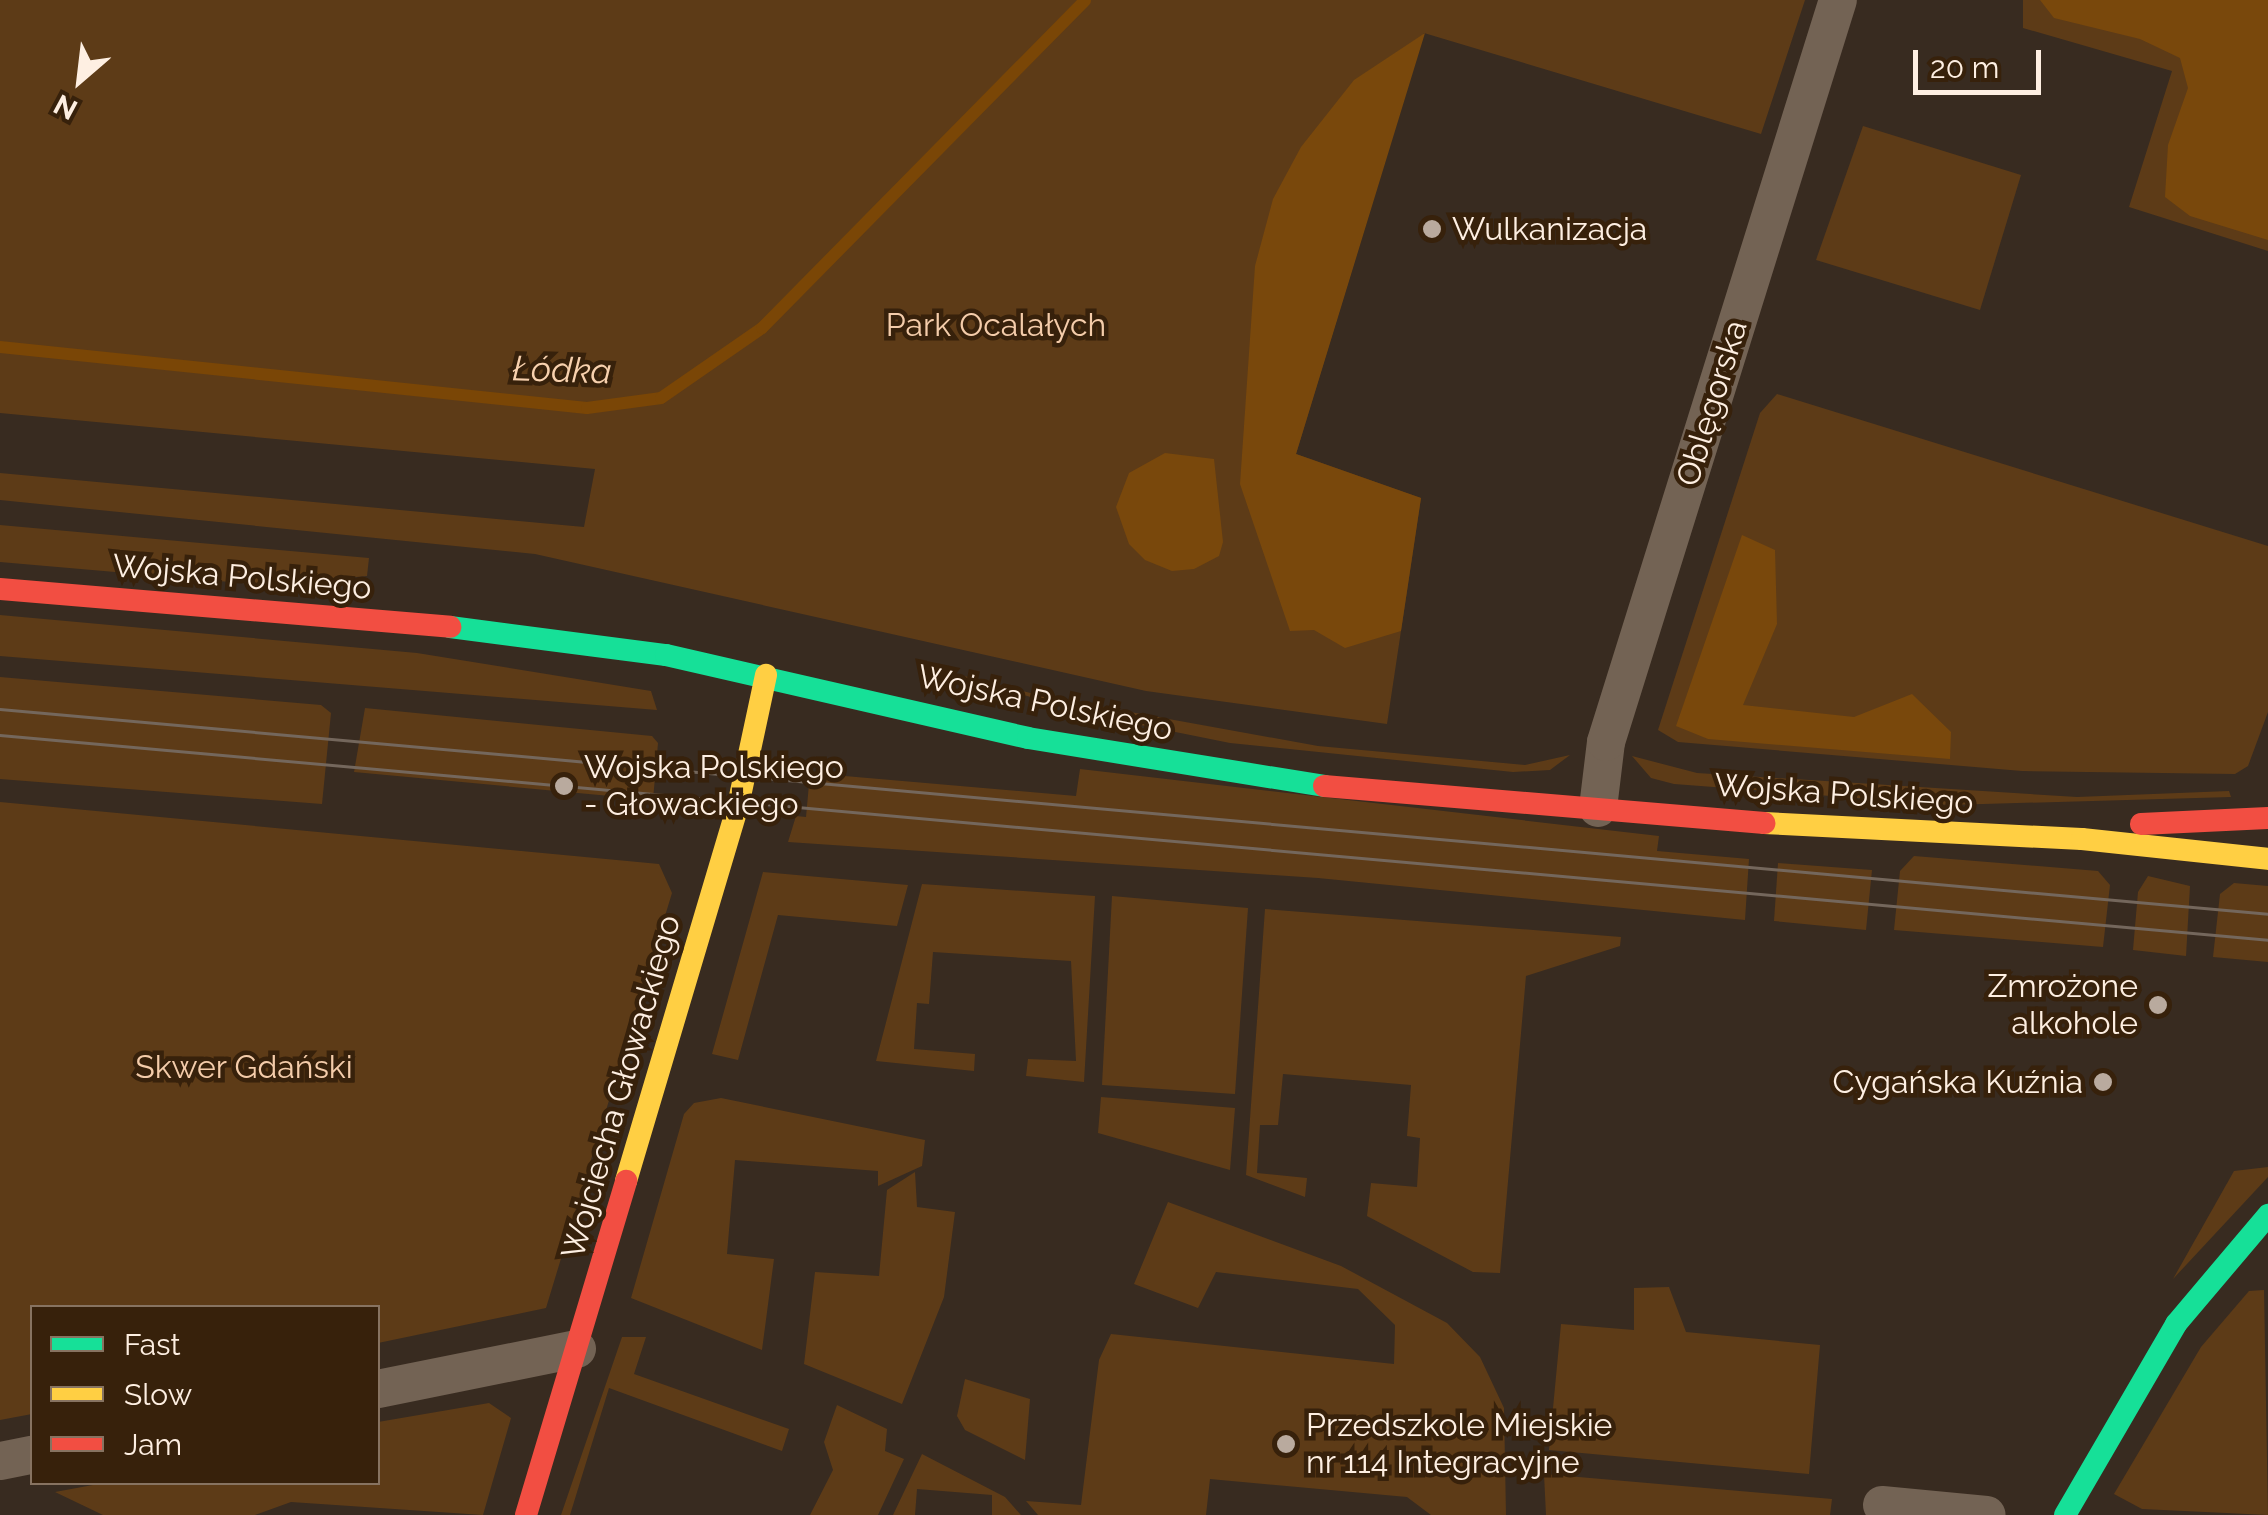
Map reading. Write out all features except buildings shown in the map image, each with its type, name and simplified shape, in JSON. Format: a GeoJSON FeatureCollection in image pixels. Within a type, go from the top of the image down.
{"type":"FeatureCollection","features":[{"type":"Feature","properties":{"kind":"main road","name":"Wojska Polskiego"},"geometry":{"type":"LineString","coordinates":[[0,590],[474,629],[766,675],[1164,763],[1330,787],[1896,834],[2082,838],[2268,859]]}},
{"type":"Feature","properties":{"kind":"main road","name":"Wojciecha Głowackiego"},"geometry":{"type":"LineString","coordinates":[[526,1515],[739,801],[766,675]]}},
{"type":"Feature","properties":{"kind":"main road","name":"Wojska Polskiego"},"geometry":{"type":"LineString","coordinates":[[2082,838],[2154,820],[2268,818]]}},
{"type":"Feature","properties":{"kind":"main road"},"geometry":{"type":"LineString","coordinates":[[2065,1515],[2176,1324],[2268,1215]]}},
{"type":"Feature","properties":{"kind":"street","name":"Oblęgorska"},"geometry":{"type":"LineString","coordinates":[[1598,808],[1606,742],[1838,0]]}},
{"type":"Feature","properties":{"kind":"street"},"geometry":{"type":"LineString","coordinates":[[380,1389],[577,1349]]}},
{"type":"Feature","properties":{"kind":"street"},"geometry":{"type":"LineString","coordinates":[[0,1461],[30,1455]]}},
{"type":"Feature","properties":{"kind":"street"},"geometry":{"type":"LineString","coordinates":[[1882,1505],[1987,1515]]}},
{"type":"Feature","properties":{"kind":"green space","name":"Park Ocalałych"},"geometry":{"type":"Polygon","coordinates":[[[0,0],[1805,0],[1761,134],[1424,33],[1296,454],[1421,498],[1387,724],[1146,691],[535,554],[0,500],[0,473],[584,527],[595,469],[0,413],[0,0]]]}},
{"type":"Feature","properties":{"kind":"green space"},"geometry":{"type":"Polygon","coordinates":[[[2023,0],[2268,0],[2268,251],[2129,207],[2172,71],[2023,28],[2023,0]]]}},
{"type":"Feature","properties":{"kind":"green space"},"geometry":{"type":"Polygon","coordinates":[[[1863,126],[2021,175],[1980,310],[1816,260],[1863,126]]]}},
{"type":"Feature","properties":{"kind":"green space"},"geometry":{"type":"Polygon","coordinates":[[[1777,394],[2268,546],[2268,712],[2248,766],[2235,774],[2022,771],[1678,742],[1658,730],[1760,413],[1777,394]]]}},
{"type":"Feature","properties":{"kind":"green space"},"geometry":{"type":"Polygon","coordinates":[[[0,525],[369,558],[367,576],[266,585],[0,562],[0,525]]]}},
{"type":"Feature","properties":{"kind":"green space"},"geometry":{"type":"Polygon","coordinates":[[[0,615],[417,653],[651,691],[657,710],[0,656],[0,615]]]}},
{"type":"Feature","properties":{"kind":"green space"},"geometry":{"type":"Polygon","coordinates":[[[921,665],[1042,696],[1318,746],[1525,765],[1570,755],[1550,770],[1513,772],[1230,743],[1096,716],[921,665]]]}},
{"type":"Feature","properties":{"kind":"green space"},"geometry":{"type":"Polygon","coordinates":[[[0,677],[321,705],[331,713],[322,804],[0,779],[0,677]]]}},
{"type":"Feature","properties":{"kind":"green space"},"geometry":{"type":"Polygon","coordinates":[[[365,708],[652,736],[658,743],[653,800],[354,772],[365,708]]]}},
{"type":"Feature","properties":{"kind":"green space"},"geometry":{"type":"Polygon","coordinates":[[[1632,756],[1697,773],[2077,797],[2229,791],[2231,797],[1949,805],[1674,784],[1651,778],[1632,756]]]}},
{"type":"Feature","properties":{"kind":"green space"},"geometry":{"type":"Polygon","coordinates":[[[1080,769],[1659,836],[1657,851],[1749,859],[1745,920],[1318,878],[788,842],[796,816],[806,817],[810,773],[1076,796],[1080,769]]]}},
{"type":"Feature","properties":{"kind":"green space","name":"Skwer Gdański"},"geometry":{"type":"Polygon","coordinates":[[[0,802],[659,864],[672,893],[546,1308],[380,1343],[380,1305],[30,1305],[30,1414],[0,1420],[0,802]]]}},
{"type":"Feature","properties":{"kind":"green space"},"geometry":{"type":"Polygon","coordinates":[[[1914,856],[2098,871],[2110,885],[2103,947],[1894,930],[1900,871],[1914,856]]]}},
{"type":"Feature","properties":{"kind":"green space"},"geometry":{"type":"Polygon","coordinates":[[[1778,863],[1872,870],[1866,930],[1774,921],[1778,863]]]}},
{"type":"Feature","properties":{"kind":"green space"},"geometry":{"type":"Polygon","coordinates":[[[763,872],[908,885],[897,926],[778,915],[738,1060],[712,1054],[763,872]]]}},
{"type":"Feature","properties":{"kind":"green space"},"geometry":{"type":"Polygon","coordinates":[[[2148,876],[2190,886],[2186,956],[2133,950],[2138,892],[2148,876]]]}},
{"type":"Feature","properties":{"kind":"green space"},"geometry":{"type":"Polygon","coordinates":[[[2234,883],[2268,886],[2268,962],[2213,957],[2220,894],[2234,883]]]}},
{"type":"Feature","properties":{"kind":"green space"},"geometry":{"type":"Polygon","coordinates":[[[922,884],[1095,896],[1084,1082],[1026,1076],[1028,1059],[1076,1061],[1071,961],[933,952],[929,1004],[917,1003],[914,1049],[975,1054],[974,1071],[876,1061],[922,884]]]}},
{"type":"Feature","properties":{"kind":"green space"},"geometry":{"type":"Polygon","coordinates":[[[1112,896],[1248,908],[1235,1094],[1102,1085],[1112,896]]]}},
{"type":"Feature","properties":{"kind":"green space"},"geometry":{"type":"Polygon","coordinates":[[[1265,909],[1621,937],[1620,946],[1526,976],[1500,1273],[1473,1272],[1367,1216],[1371,1183],[1417,1187],[1420,1138],[1407,1136],[1411,1085],[1283,1074],[1278,1125],[1260,1125],[1257,1173],[1307,1178],[1305,1197],[1246,1175],[1265,909]]]}},
{"type":"Feature","properties":{"kind":"green space"},"geometry":{"type":"Polygon","coordinates":[[[1101,1097],[1235,1108],[1230,1170],[1098,1133],[1101,1097]]]}},
{"type":"Feature","properties":{"kind":"green space"},"geometry":{"type":"Polygon","coordinates":[[[721,1098],[925,1140],[922,1166],[878,1186],[878,1171],[735,1160],[727,1254],[774,1259],[762,1350],[631,1298],[684,1114],[694,1103],[721,1098]]]}},
{"type":"Feature","properties":{"kind":"green space"},"geometry":{"type":"Polygon","coordinates":[[[2268,1167],[2268,1177],[2173,1279],[2234,1171],[2268,1167]]]}},
{"type":"Feature","properties":{"kind":"green space"},"geometry":{"type":"Polygon","coordinates":[[[915,1172],[917,1207],[955,1212],[944,1297],[902,1404],[804,1364],[815,1272],[879,1276],[887,1190],[915,1172]]]}},
{"type":"Feature","properties":{"kind":"green space","name":"Przedszkole Miejskie nr 114 Integracyjne"},"geometry":{"type":"Polygon","coordinates":[[[1168,1202],[1341,1266],[1447,1323],[1480,1357],[1504,1408],[1506,1515],[1431,1515],[1407,1497],[1210,1479],[1206,1515],[1038,1515],[1026,1501],[1081,1505],[1099,1360],[1111,1334],[1394,1364],[1395,1325],[1358,1289],[1216,1272],[1198,1308],[1134,1284],[1168,1202]]]}},
{"type":"Feature","properties":{"kind":"green space"},"geometry":{"type":"Polygon","coordinates":[[[1669,1287],[1686,1332],[1820,1345],[1809,1474],[1549,1450],[1561,1324],[1634,1330],[1634,1288],[1669,1287]]]}},
{"type":"Feature","properties":{"kind":"green space"},"geometry":{"type":"Polygon","coordinates":[[[2264,1290],[2268,1515],[2142,1509],[2114,1494],[2201,1347],[2249,1291],[2264,1290]]]}},
{"type":"Feature","properties":{"kind":"green space"},"geometry":{"type":"Polygon","coordinates":[[[622,1337],[646,1337],[634,1374],[789,1429],[782,1451],[609,1388],[570,1515],[561,1515],[622,1337]]]}},
{"type":"Feature","properties":{"kind":"green space"},"geometry":{"type":"Polygon","coordinates":[[[965,1379],[1030,1399],[1025,1460],[965,1430],[957,1416],[965,1379]]]}},
{"type":"Feature","properties":{"kind":"green space"},"geometry":{"type":"Polygon","coordinates":[[[489,1403],[511,1418],[483,1515],[291,1502],[255,1515],[103,1515],[55,1492],[93,1485],[380,1485],[380,1422],[489,1403]]]}},
{"type":"Feature","properties":{"kind":"green space"},"geometry":{"type":"Polygon","coordinates":[[[837,1405],[887,1429],[885,1451],[904,1459],[878,1515],[810,1515],[833,1470],[824,1442],[837,1405]]]}},
{"type":"Feature","properties":{"kind":"green space"},"geometry":{"type":"Polygon","coordinates":[[[922,1454],[1005,1497],[1021,1515],[992,1515],[992,1495],[917,1489],[915,1515],[893,1515],[922,1454]]]}},
{"type":"Feature","properties":{"kind":"green space"},"geometry":{"type":"Polygon","coordinates":[[[1544,1474],[1832,1499],[1830,1515],[1546,1515],[1544,1474]]]}},
{"type":"Feature","properties":{"kind":"shaded area"},"geometry":{"type":"Polygon","coordinates":[[[2040,0],[2268,0],[2268,240],[2190,216],[2165,197],[2168,145],[2188,88],[2180,58],[2140,39],[2054,18],[2040,0]]]}},
{"type":"Feature","properties":{"kind":"shaded area"},"geometry":{"type":"Polygon","coordinates":[[[1425,33],[1296,454],[1421,498],[1401,631],[1345,648],[1314,630],[1290,631],[1240,484],[1255,266],[1273,199],[1301,147],[1354,80],[1425,33]]]}},
{"type":"Feature","properties":{"kind":"shaded area"},"geometry":{"type":"Polygon","coordinates":[[[1165,453],[1214,459],[1223,542],[1219,556],[1194,569],[1172,571],[1145,560],[1129,544],[1116,507],[1129,473],[1165,453]]]}},
{"type":"Feature","properties":{"kind":"shaded area"},"geometry":{"type":"Polygon","coordinates":[[[1742,535],[1775,550],[1777,624],[1743,705],[1854,717],[1912,694],[1951,732],[1950,759],[1708,739],[1676,726],[1742,535]]]}},
{"type":"Feature","properties":{"kind":"waterway","name":"Łódka"},"geometry":{"type":"LineString","coordinates":[[0,347],[587,408],[661,398],[762,328],[1085,0]]}},
{"type":"Feature","properties":{"kind":"tram line"},"geometry":{"type":"LineString","coordinates":[[0,709],[2268,914]]}},
{"type":"Feature","properties":{"kind":"tram line"},"geometry":{"type":"LineString","coordinates":[[0,735],[2268,940]]}},
{"type":"Feature","properties":{"kind":"traffic: fast"},"geometry":{"type":"LineString","coordinates":[[450,627],[666,655],[1028,738],[1324,786]]}},
{"type":"Feature","properties":{"kind":"traffic: fast"},"geometry":{"type":"LineString","coordinates":[[2065,1515],[2176,1324],[2268,1215]]}},
{"type":"Feature","properties":{"kind":"traffic: slow"},"geometry":{"type":"LineString","coordinates":[[626,1181],[739,801],[766,675]]}},
{"type":"Feature","properties":{"kind":"traffic: slow"},"geometry":{"type":"LineString","coordinates":[[1764,823],[2082,839],[2268,859]]}},
{"type":"Feature","properties":{"kind":"traffic: jam"},"geometry":{"type":"LineString","coordinates":[[0,589],[450,627]]}},
{"type":"Feature","properties":{"kind":"traffic: jam"},"geometry":{"type":"LineString","coordinates":[[1324,786],[1764,823]]}},
{"type":"Feature","properties":{"kind":"traffic: jam"},"geometry":{"type":"LineString","coordinates":[[2141,824],[2268,818]]}},
{"type":"Feature","properties":{"kind":"traffic: jam"},"geometry":{"type":"LineString","coordinates":[[526,1515],[626,1181]]}},
{"type":"Feature","properties":{"kind":"place","name":"Wulkanizacja"},"geometry":{"type":"Point","coordinates":[1432,229]}},
{"type":"Feature","properties":{"kind":"place","name":"Wojska Polskiego - Głowackiego"},"geometry":{"type":"Point","coordinates":[564,786]}},
{"type":"Feature","properties":{"kind":"place","name":"Zmrożone alkohole"},"geometry":{"type":"Point","coordinates":[2158,1005]}},
{"type":"Feature","properties":{"kind":"place","name":"Cygańska Kuźnia"},"geometry":{"type":"Point","coordinates":[2103,1082]}},
{"type":"Feature","properties":{"kind":"place","name":"Przedszkole Miejskie nr 114 Integracyjne"},"geometry":{"type":"Point","coordinates":[1286,1444]}}]}
